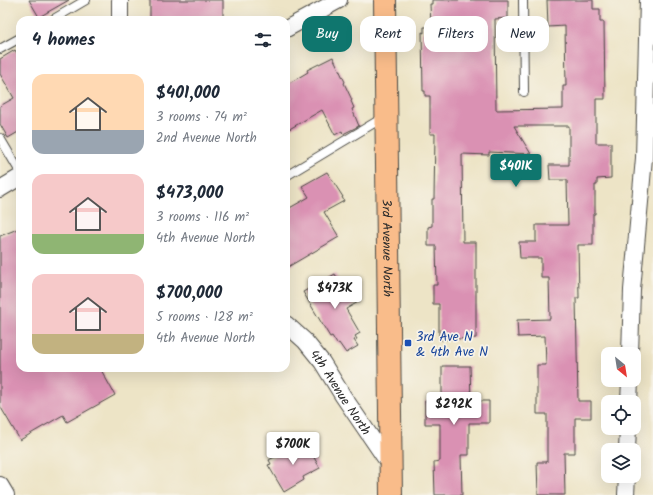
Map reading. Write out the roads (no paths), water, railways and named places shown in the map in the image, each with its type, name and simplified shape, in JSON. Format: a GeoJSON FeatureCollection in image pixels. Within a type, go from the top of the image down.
{"type":"FeatureCollection","features":[{"type":"Feature","properties":{"kind":"main road","name":"3rd Avenue North"},"geometry":{"type":"LineString","coordinates":[[385,0],[391,495]]}},
{"type":"Feature","properties":{"kind":"street"},"geometry":{"type":"LineString","coordinates":[[120,0],[120,16]]}},
{"type":"Feature","properties":{"kind":"street"},"geometry":{"type":"LineString","coordinates":[[290,27],[339,0]]}},
{"type":"Feature","properties":{"kind":"street"},"geometry":{"type":"LineString","coordinates":[[630,347],[632,290],[644,158],[648,0]]}},
{"type":"Feature","properties":{"kind":"street"},"geometry":{"type":"LineString","coordinates":[[0,189],[16,179]]}},
{"type":"Feature","properties":{"kind":"street","name":"4th Avenue North"},"geometry":{"type":"LineString","coordinates":[[290,328],[305,341],[322,362],[343,396],[390,465]]}},
{"type":"Feature","properties":{"kind":"street"},"geometry":{"type":"LineString","coordinates":[[626,495],[627,483]]}},
{"type":"Feature","properties":{"kind":"street"},"geometry":{"type":"LineString","coordinates":[[0,486],[6,495]]}},
{"type":"Feature","properties":{"kind":"lane"},"geometry":{"type":"LineString","coordinates":[[59,16],[86,0]]}},
{"type":"Feature","properties":{"kind":"lane"},"geometry":{"type":"LineString","coordinates":[[523,0],[524,92]]}},
{"type":"Feature","properties":{"kind":"lane"},"geometry":{"type":"LineString","coordinates":[[0,49],[16,40]]}},
{"type":"Feature","properties":{"kind":"lane"},"geometry":{"type":"LineString","coordinates":[[290,174],[387,116]]}},
{"type":"Feature","properties":{"kind":"lane"},"geometry":{"type":"LineString","coordinates":[[0,138],[16,165]]}},
{"type":"Feature","properties":{"kind":"place","name":"3rd Ave N & 4th Ave N"},"geometry":{"type":"Point","coordinates":[408,343]}}]}
